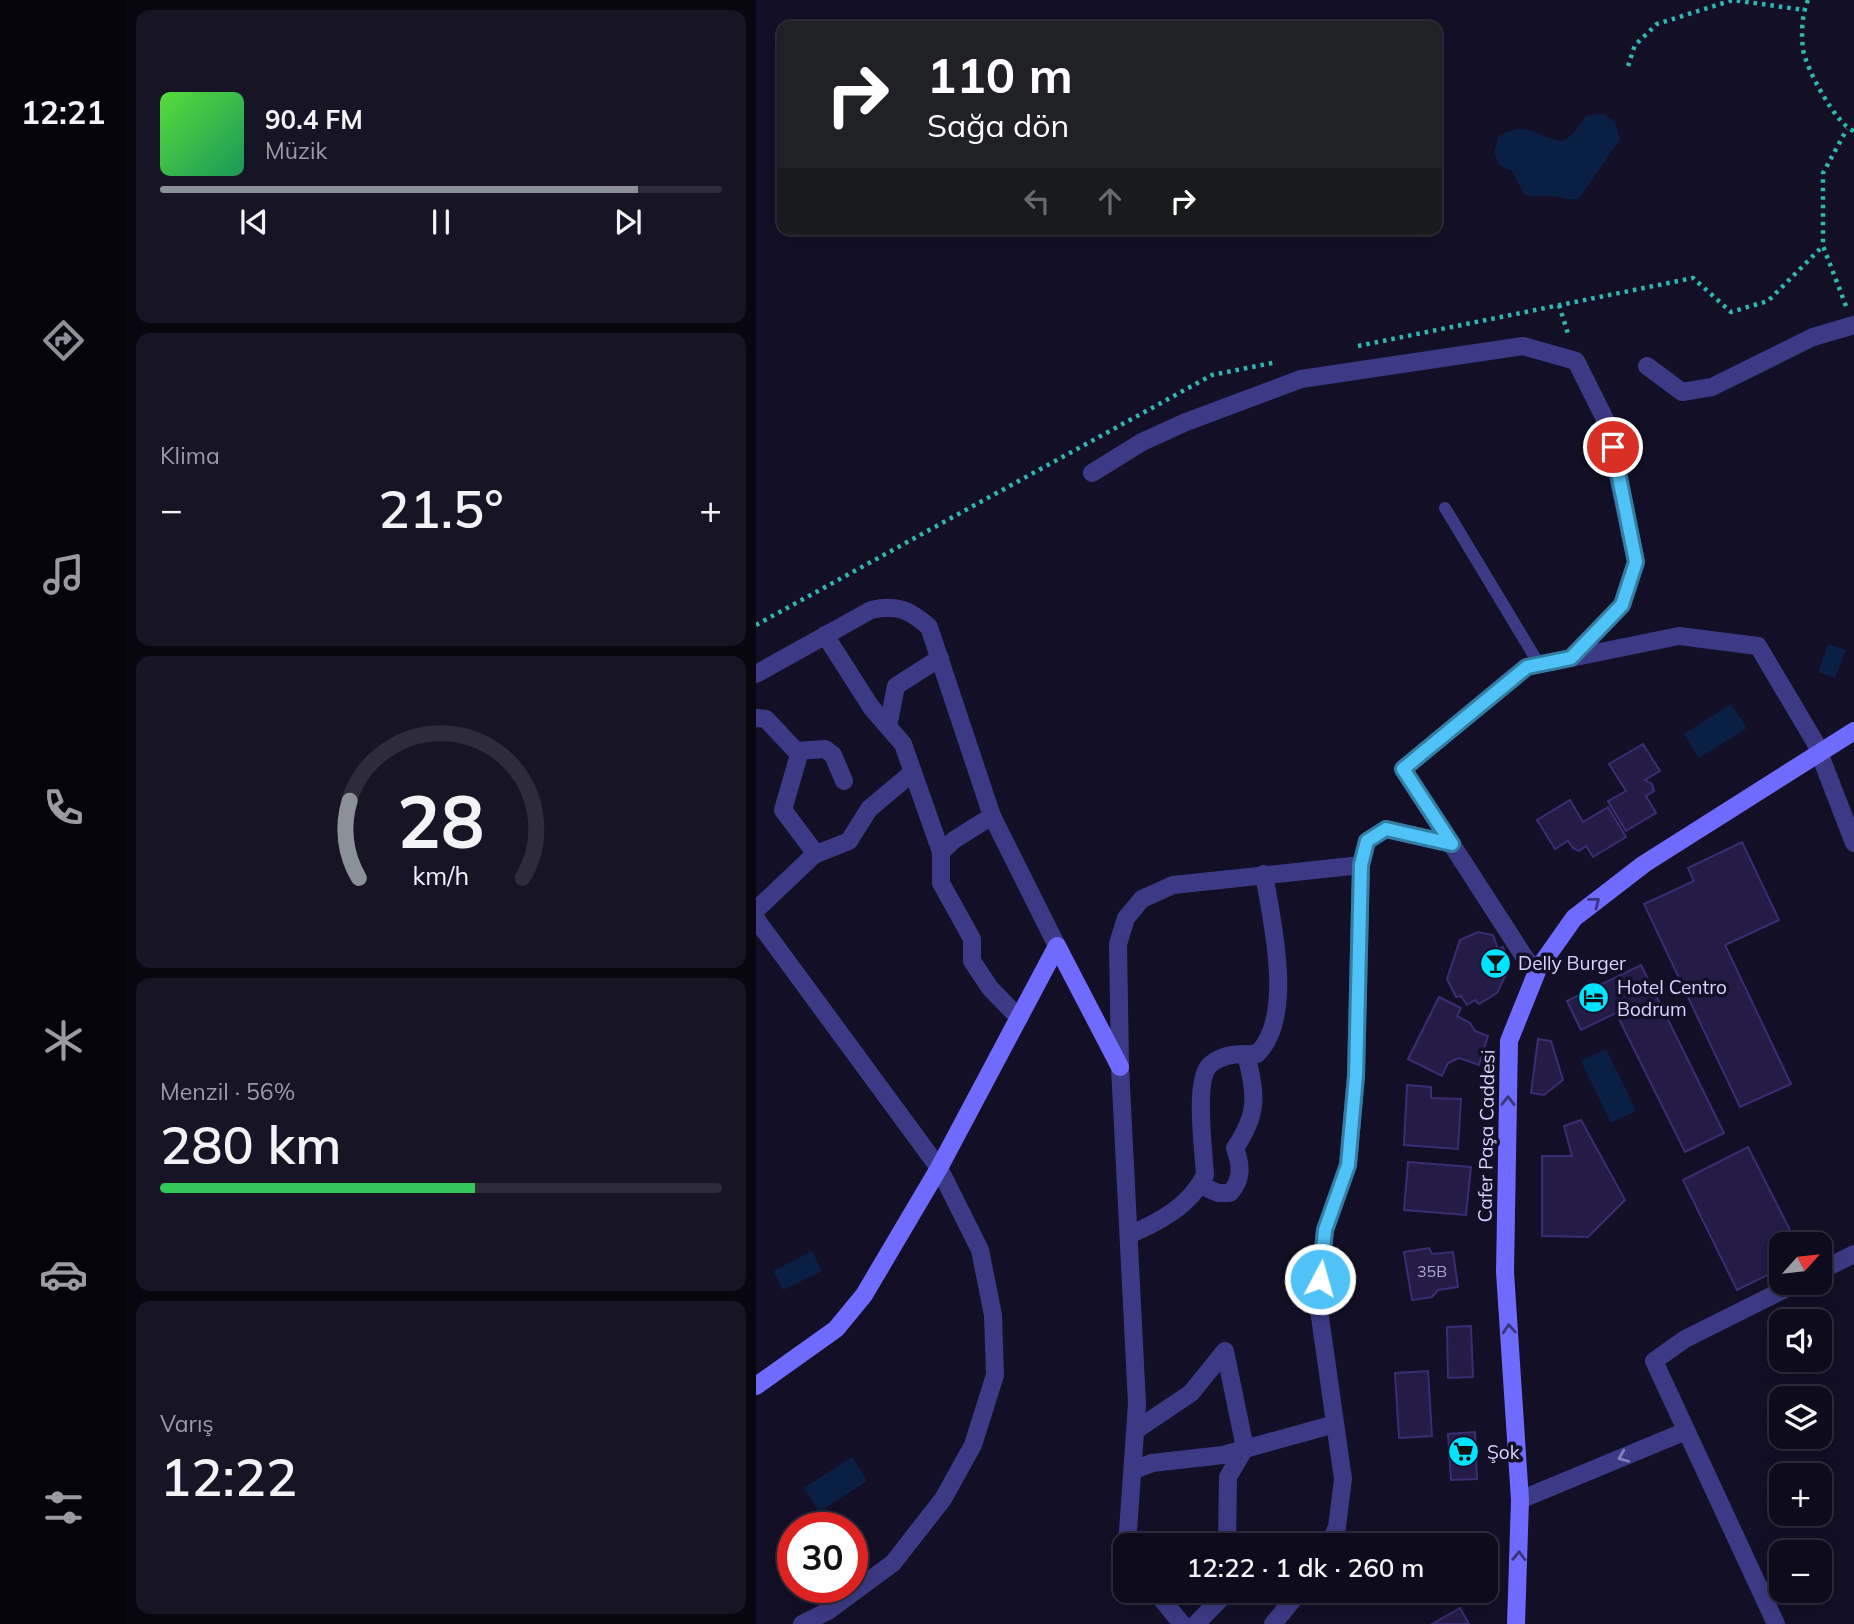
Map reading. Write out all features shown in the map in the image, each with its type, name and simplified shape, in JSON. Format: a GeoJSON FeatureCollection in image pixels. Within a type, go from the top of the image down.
{"type":"FeatureCollection","features":[{"type":"Feature","properties":{"kind":"main road","name":"Cafer Paşa Caddesi"},"geometry":{"type":"LineString","coordinates":[[1516,1624],[1520,1500],[1505,1272],[1509,1041],[1538,969],[1573,918],[1644,864],[1854,731]]}},
{"type":"Feature","properties":{"kind":"main road"},"geometry":{"type":"LineString","coordinates":[[756,1385],[836,1329],[864,1295],[939,1168],[1057,946]]}},
{"type":"Feature","properties":{"kind":"main road"},"geometry":{"type":"LineString","coordinates":[[1057,946],[1120,1067]]}},
{"type":"Feature","properties":{"kind":"street"},"geometry":{"type":"LineString","coordinates":[[1647,366],[1682,392],[1712,387],[1851,317]]}},
{"type":"Feature","properties":{"kind":"street"},"geometry":{"type":"LineString","coordinates":[[1092,473],[1142,442],[1301,379],[1523,346],[1576,361],[1607,423],[1625,495],[1636,562],[1622,605],[1571,658]]}},
{"type":"Feature","properties":{"kind":"street"},"geometry":{"type":"LineString","coordinates":[[756,674],[872,610],[891,606],[911,611],[929,627],[992,816],[1057,946]]}},
{"type":"Feature","properties":{"kind":"street"},"geometry":{"type":"LineString","coordinates":[[824,635],[888,727],[903,744],[941,852],[941,883],[972,939],[972,961],[990,988],[1019,1018]]}},
{"type":"Feature","properties":{"kind":"street"},"geometry":{"type":"LineString","coordinates":[[1538,969],[1527,961],[1403,769],[1527,667],[1679,636],[1758,646],[1819,751],[1854,843]]}},
{"type":"Feature","properties":{"kind":"street"},"geometry":{"type":"LineString","coordinates":[[888,727],[897,686],[940,658]]}},
{"type":"Feature","properties":{"kind":"street"},"geometry":{"type":"LineString","coordinates":[[756,718],[766,719],[796,751],[825,749],[833,755],[844,781]]}},
{"type":"Feature","properties":{"kind":"street"},"geometry":{"type":"LineString","coordinates":[[800,751],[783,810],[816,854]]}},
{"type":"Feature","properties":{"kind":"street"},"geometry":{"type":"LineString","coordinates":[[756,911],[816,854],[849,841],[869,809],[913,772]]}},
{"type":"Feature","properties":{"kind":"street"},"geometry":{"type":"LineString","coordinates":[[941,852],[954,840],[992,816]]}},
{"type":"Feature","properties":{"kind":"street"},"geometry":{"type":"LineString","coordinates":[[1334,1533],[1343,1479],[1318,1303],[1325,1230],[1348,1165],[1356,1076],[1361,865],[1367,841],[1386,829],[1452,844]]}},
{"type":"Feature","properties":{"kind":"street"},"geometry":{"type":"LineString","coordinates":[[1128,1533],[1136,1430],[1120,1067],[1118,944],[1126,918],[1142,899],[1173,885],[1361,865]]}},
{"type":"Feature","properties":{"kind":"street"},"geometry":{"type":"LineString","coordinates":[[1129,1235],[1162,1221],[1200,1185],[1205,1175],[1201,1081],[1208,1065],[1227,1055],[1257,1054],[1268,1044],[1277,1020],[1276,950],[1264,874]]}},
{"type":"Feature","properties":{"kind":"street"},"geometry":{"type":"LineString","coordinates":[[756,919],[939,1168],[980,1250],[993,1315],[995,1375],[974,1446],[943,1499],[892,1563],[832,1608],[802,1624]]}},
{"type":"Feature","properties":{"kind":"street"},"geometry":{"type":"LineString","coordinates":[[1200,1185],[1218,1193],[1230,1193],[1237,1185],[1241,1167],[1235,1148],[1246,1132],[1256,1102],[1246,1054]]}},
{"type":"Feature","properties":{"kind":"street"},"geometry":{"type":"LineString","coordinates":[[1832,1265],[1854,1254]]}},
{"type":"Feature","properties":{"kind":"street"},"geometry":{"type":"LineString","coordinates":[[1773,1295],[1685,1339],[1654,1361],[1776,1624]]}},
{"type":"Feature","properties":{"kind":"street"},"geometry":{"type":"LineString","coordinates":[[1136,1430],[1191,1393],[1225,1351],[1245,1448],[1228,1477],[1227,1533]]}},
{"type":"Feature","properties":{"kind":"street"},"geometry":{"type":"LineString","coordinates":[[1134,1470],[1152,1463],[1223,1455],[1335,1424]]}},
{"type":"Feature","properties":{"kind":"street"},"geometry":{"type":"LineString","coordinates":[[1520,1500],[1686,1431]]}},
{"type":"Feature","properties":{"kind":"street"},"geometry":{"type":"LineString","coordinates":[[1165,1603],[1182,1624]]}},
{"type":"Feature","properties":{"kind":"street"},"geometry":{"type":"LineString","coordinates":[[1196,1624],[1216,1603]]}},
{"type":"Feature","properties":{"kind":"street"},"geometry":{"type":"LineString","coordinates":[[1273,1624],[1290,1603]]}},
{"type":"Feature","properties":{"kind":"street"},"geometry":{"type":"LineString","coordinates":[[832,1608],[841,1624]]}},
{"type":"Feature","properties":{"kind":"lane"},"geometry":{"type":"LineString","coordinates":[[1445,508],[1539,664]]}},
{"type":"Feature","properties":{"kind":"path"},"geometry":{"type":"LineString","coordinates":[[1628,66],[1636,45],[1657,24],[1733,0],[1804,10]]}},
{"type":"Feature","properties":{"kind":"path"},"geometry":{"type":"LineString","coordinates":[[1808,0],[1804,10],[1803,51],[1825,99],[1847,129],[1854,131]]}},
{"type":"Feature","properties":{"kind":"path"},"geometry":{"type":"LineString","coordinates":[[1847,129],[1823,173],[1823,246],[1851,317]]}},
{"type":"Feature","properties":{"kind":"path"},"geometry":{"type":"LineString","coordinates":[[1693,278],[1731,312],[1768,301],[1823,246]]}},
{"type":"Feature","properties":{"kind":"water"},"geometry":{"type":"Polygon","coordinates":[[[1604,114],[1615,122],[1620,139],[1579,199],[1524,194],[1512,171],[1500,166],[1494,153],[1498,137],[1508,132],[1524,129],[1562,141],[1572,135],[1587,115],[1604,114]]]}},
{"type":"Feature","properties":{"kind":"water"},"geometry":{"type":"Polygon","coordinates":[[[1828,644],[1846,650],[1835,678],[1818,672],[1828,644]]]}},
{"type":"Feature","properties":{"kind":"water"},"geometry":{"type":"Polygon","coordinates":[[[1731,704],[1747,728],[1699,758],[1684,734],[1731,704]]]}},
{"type":"Feature","properties":{"kind":"water"},"geometry":{"type":"Polygon","coordinates":[[[1606,1049],[1636,1111],[1611,1123],[1581,1061],[1606,1049]]]}},
{"type":"Feature","properties":{"kind":"water"},"geometry":{"type":"Polygon","coordinates":[[[812,1251],[822,1271],[783,1290],[773,1271],[812,1251]]]}},
{"type":"Feature","properties":{"kind":"water"},"geometry":{"type":"Polygon","coordinates":[[[852,1457],[867,1481],[819,1512],[804,1488],[852,1457]]]}},
{"type":"Feature","properties":{"kind":"building"},"geometry":{"type":"Polygon","coordinates":[[[1643,744],[1660,771],[1645,780],[1652,784],[1654,791],[1646,796],[1656,813],[1626,831],[1608,801],[1626,791],[1609,764],[1643,744]]]}},
{"type":"Feature","properties":{"kind":"building"},"geometry":{"type":"Polygon","coordinates":[[[1570,800],[1583,822],[1608,807],[1626,837],[1593,857],[1586,846],[1579,851],[1568,841],[1555,849],[1537,820],[1570,800]]]}},
{"type":"Feature","properties":{"kind":"building"},"geometry":{"type":"Polygon","coordinates":[[[1742,842],[1779,920],[1725,945],[1791,1084],[1740,1107],[1644,904],[1694,881],[1688,868],[1742,842]]]}},
{"type":"Feature","properties":{"kind":"building"},"geometry":{"type":"Polygon","coordinates":[[[1478,932],[1493,935],[1498,949],[1503,947],[1510,966],[1497,993],[1479,1004],[1475,1000],[1467,1005],[1461,996],[1456,997],[1447,979],[1460,940],[1478,932]]]}},
{"type":"Feature","properties":{"kind":"building"},"geometry":{"type":"Polygon","coordinates":[[[1641,965],[1724,1133],[1685,1152],[1616,1013],[1581,1030],[1567,1001],[1641,965]]]}},
{"type":"Feature","properties":{"kind":"building"},"geometry":{"type":"Polygon","coordinates":[[[1439,997],[1461,1008],[1457,1016],[1470,1023],[1475,1031],[1488,1036],[1479,1065],[1459,1058],[1448,1063],[1442,1076],[1408,1059],[1439,997]]]}},
{"type":"Feature","properties":{"kind":"building"},"geometry":{"type":"Polygon","coordinates":[[[1538,1039],[1551,1041],[1563,1080],[1544,1095],[1531,1093],[1538,1039]]]}},
{"type":"Feature","properties":{"kind":"building"},"geometry":{"type":"Polygon","coordinates":[[[1407,1085],[1431,1087],[1431,1098],[1461,1099],[1458,1149],[1404,1145],[1407,1085]]]}},
{"type":"Feature","properties":{"kind":"building"},"geometry":{"type":"Polygon","coordinates":[[[1581,1120],[1625,1200],[1588,1237],[1542,1236],[1542,1156],[1572,1156],[1564,1126],[1581,1120]]]}},
{"type":"Feature","properties":{"kind":"building"},"geometry":{"type":"Polygon","coordinates":[[[1748,1147],[1791,1232],[1769,1232],[1769,1274],[1737,1290],[1683,1180],[1748,1147]]]}},
{"type":"Feature","properties":{"kind":"building"},"geometry":{"type":"Polygon","coordinates":[[[1408,1162],[1471,1167],[1466,1215],[1404,1210],[1408,1162]]]}},
{"type":"Feature","properties":{"kind":"building"},"geometry":{"type":"Polygon","coordinates":[[[1429,1248],[1432,1254],[1453,1252],[1458,1287],[1438,1290],[1432,1297],[1412,1300],[1404,1252],[1429,1248]]]}},
{"type":"Feature","properties":{"kind":"building"},"geometry":{"type":"Polygon","coordinates":[[[1471,1326],[1473,1377],[1448,1378],[1447,1327],[1471,1326]]]}},
{"type":"Feature","properties":{"kind":"building"},"geometry":{"type":"Polygon","coordinates":[[[1428,1371],[1432,1436],[1399,1438],[1395,1373],[1428,1371]]]}},
{"type":"Feature","properties":{"kind":"building"},"geometry":{"type":"Polygon","coordinates":[[[1475,1432],[1477,1479],[1451,1480],[1448,1434],[1475,1432]]]}},
{"type":"Feature","properties":{"kind":"building"},"geometry":{"type":"Polygon","coordinates":[[[1460,1608],[1469,1624],[1432,1624],[1460,1608]]]}},
{"type":"Feature","properties":{"kind":"place","name":"Delly Burger"},"geometry":{"type":"Point","coordinates":[1495,963]}},
{"type":"Feature","properties":{"kind":"place","name":"Hotel Centro Bodrum"},"geometry":{"type":"Point","coordinates":[1594,998]}},
{"type":"Feature","properties":{"kind":"place","name":"Şok"},"geometry":{"type":"Point","coordinates":[1464,1452]}},
{"type":"Feature","properties":{"kind":"route"},"geometry":{"type":"LineString","coordinates":[[1320,1279],[1325,1230],[1348,1165],[1356,1076],[1361,865],[1367,841],[1386,829],[1452,844],[1403,769],[1527,667],[1571,658],[1622,605],[1636,562],[1625,495],[1613,447]]}}]}
